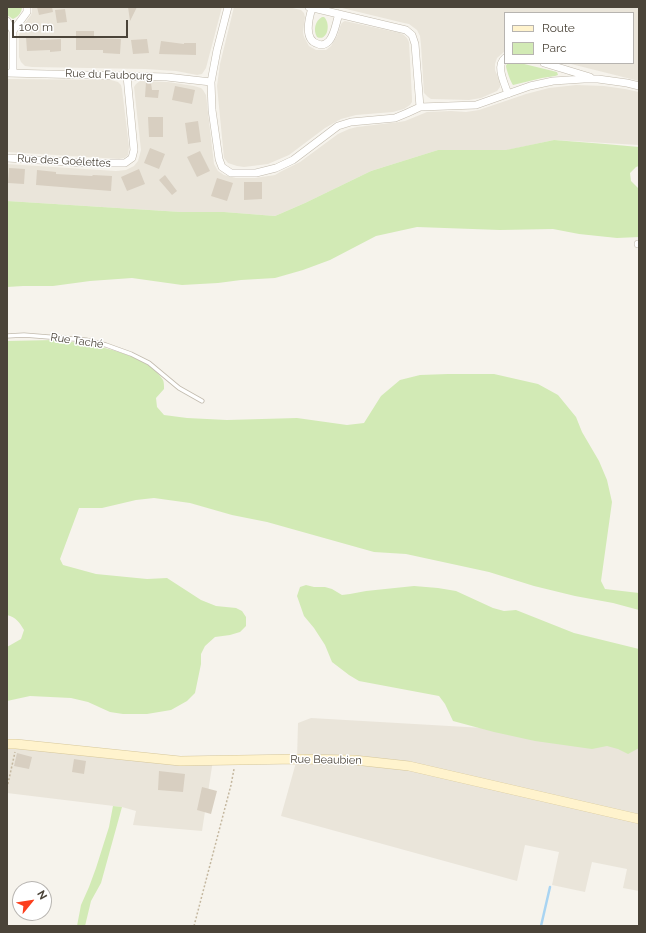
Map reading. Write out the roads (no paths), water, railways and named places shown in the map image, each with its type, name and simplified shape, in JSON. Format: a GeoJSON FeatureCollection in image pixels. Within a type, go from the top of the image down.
{"type":"FeatureCollection","features":[{"type":"Feature","properties":{"kind":"main road","name":"Rue Beaubien"},"geometry":{"type":"LineString","coordinates":[[12,744],[180,761],[354,760],[409,766],[639,819]]}},
{"type":"Feature","properties":{"kind":"street"},"geometry":{"type":"LineString","coordinates":[[10,73],[13,32],[27,12],[28,7]]}},
{"type":"Feature","properties":{"kind":"street"},"geometry":{"type":"LineString","coordinates":[[228,7],[217,50],[211,82],[212,110],[219,159],[222,167],[232,173],[256,173],[276,168],[293,160],[338,126],[358,121],[395,118],[420,107],[476,105],[530,86],[553,81],[598,79],[639,86]]}},
{"type":"Feature","properties":{"kind":"street"},"geometry":{"type":"LineString","coordinates":[[339,14],[330,40],[325,44],[320,45],[313,43],[308,28],[310,7],[406,30],[412,35],[415,44],[420,107]]}},
{"type":"Feature","properties":{"kind":"street"},"geometry":{"type":"LineString","coordinates":[[7,21],[13,32]]}},
{"type":"Feature","properties":{"kind":"street"},"geometry":{"type":"LineString","coordinates":[[504,59],[500,66],[508,94]]}},
{"type":"Feature","properties":{"kind":"street"},"geometry":{"type":"LineString","coordinates":[[547,64],[598,79]]}},
{"type":"Feature","properties":{"kind":"street","name":"Rue du Faubourg"},"geometry":{"type":"LineString","coordinates":[[10,73],[167,77],[211,82]]}},
{"type":"Feature","properties":{"kind":"street","name":"Rue des Goélettes"},"geometry":{"type":"LineString","coordinates":[[7,158],[91,163],[125,163],[132,158],[134,150],[127,76]]}},
{"type":"Feature","properties":{"kind":"lane","name":"Rue Taché"},"geometry":{"type":"LineString","coordinates":[[7,336],[24,335],[86,340],[106,345],[132,354],[149,363],[179,388],[202,401]]}},
{"type":"Feature","properties":{"kind":"waterway"},"geometry":{"type":"LineString","coordinates":[[541,926],[550,887]]}}]}
